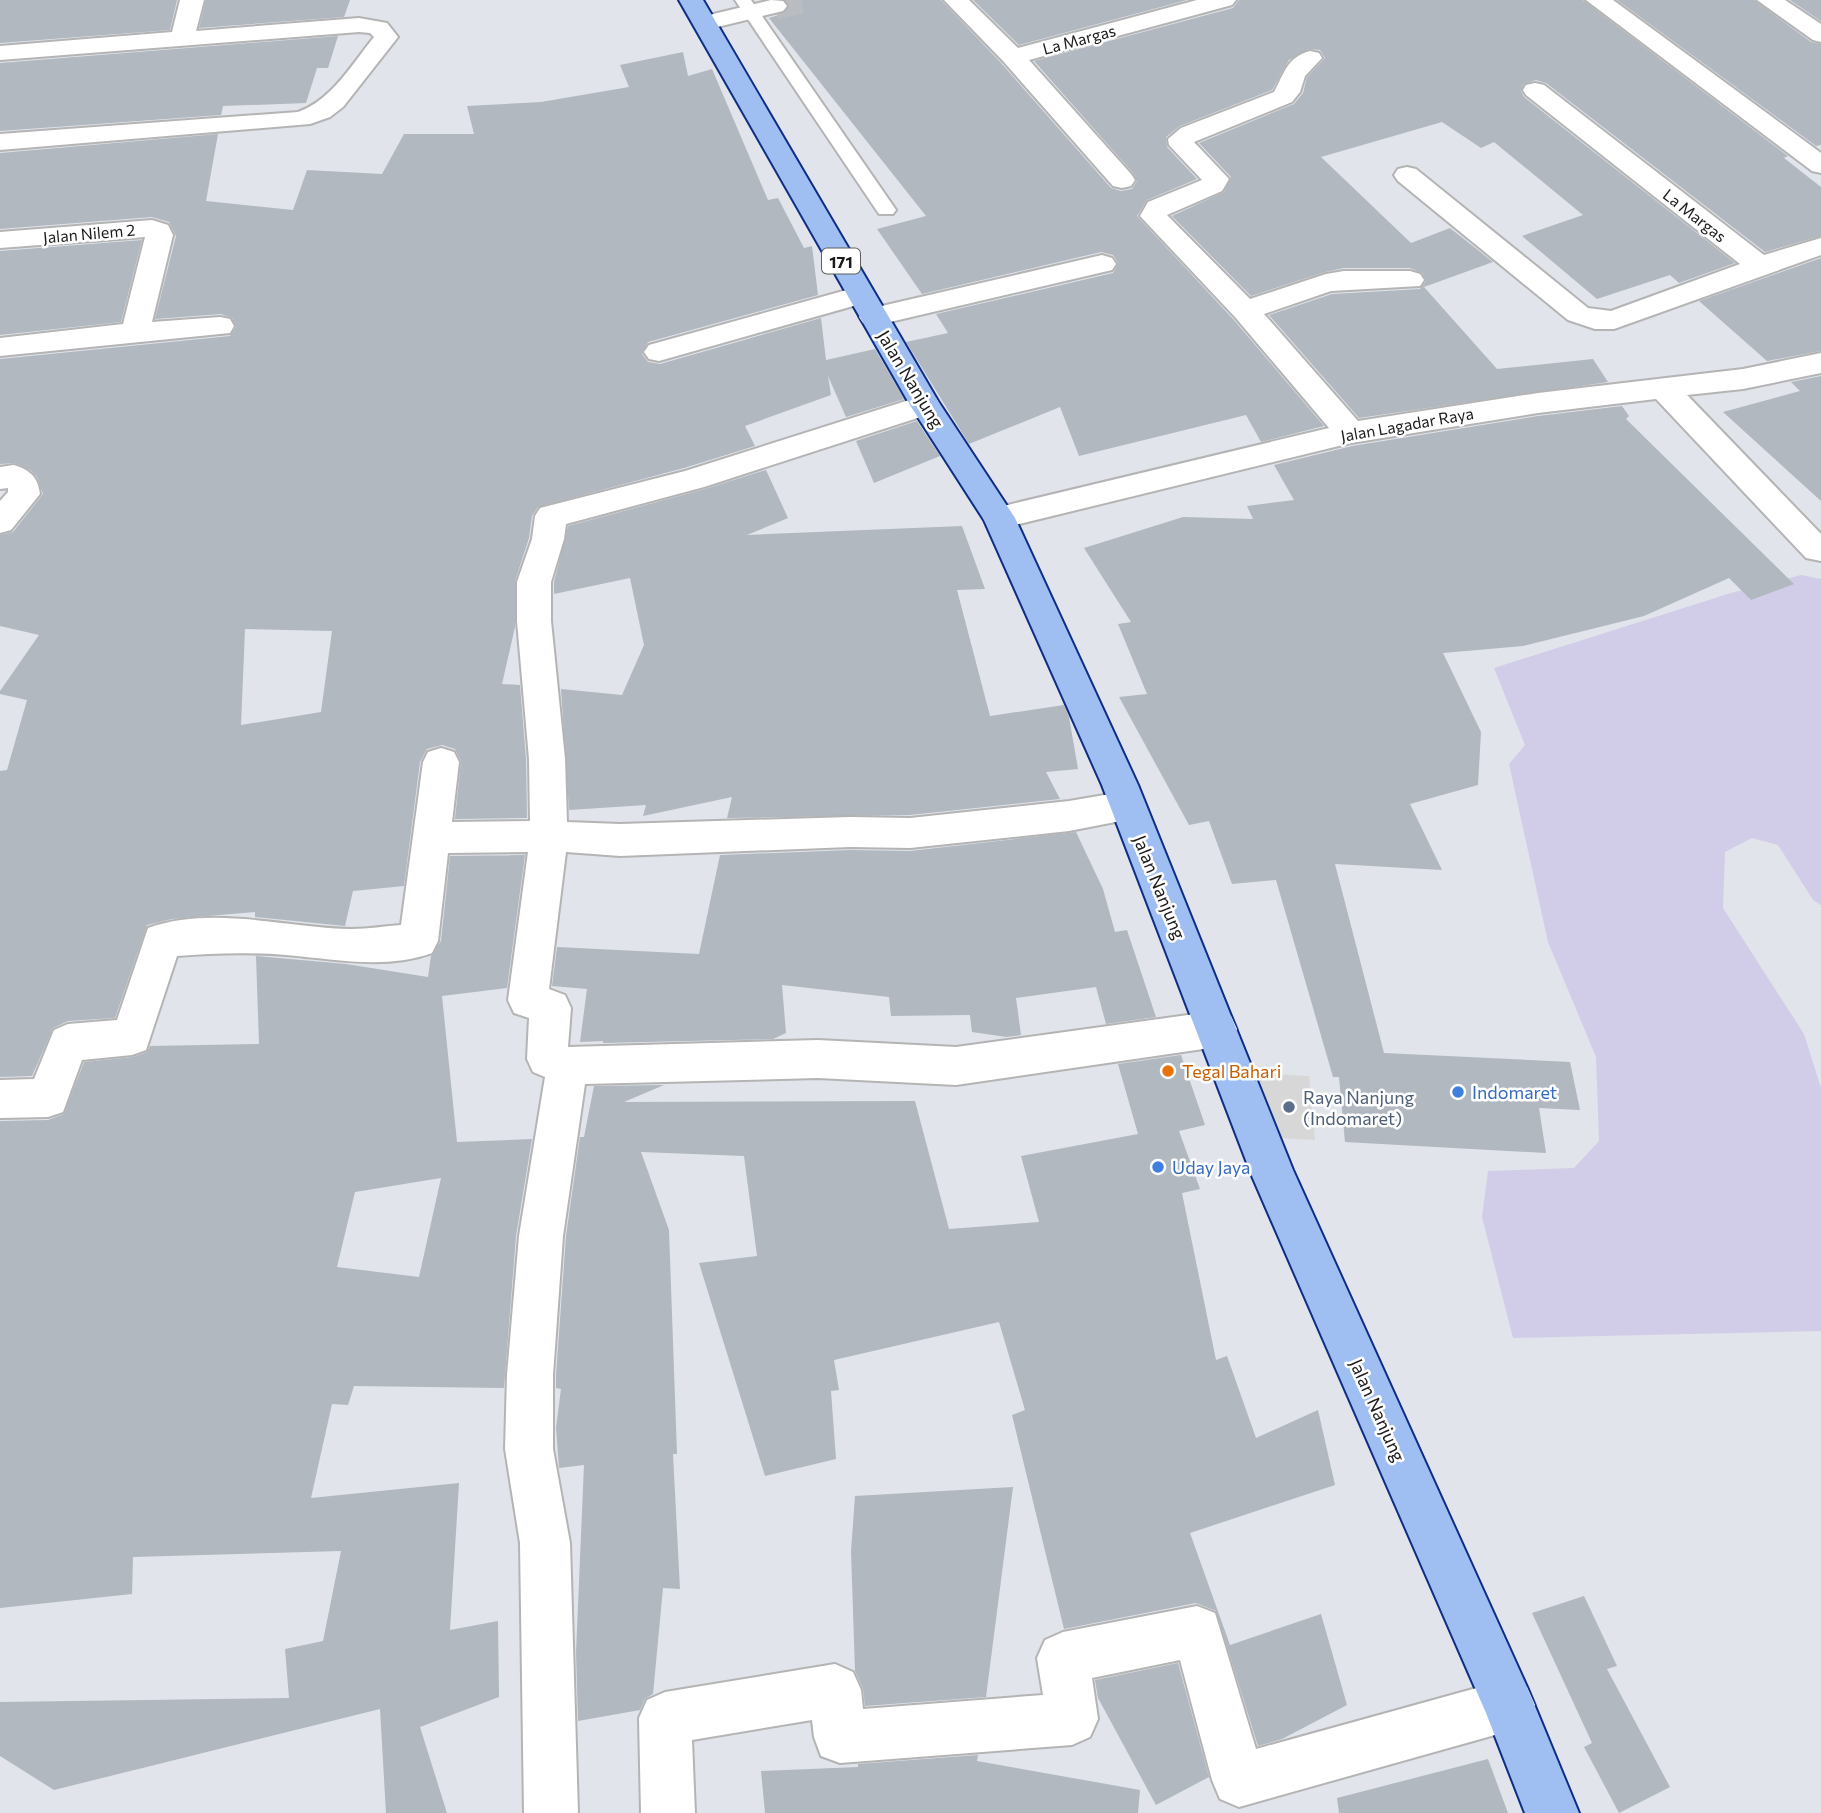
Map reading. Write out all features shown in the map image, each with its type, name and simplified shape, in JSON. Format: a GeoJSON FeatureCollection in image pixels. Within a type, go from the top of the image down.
{"type":"FeatureCollection","features":[{"type":"Feature","properties":{"kind":"main road","name":"Jalan Nanjung"},"geometry":{"type":"LineString","coordinates":[[697,11],[925,405],[999,518],[1128,806],[1274,1176],[1509,1705],[1552,1813]]}},
{"type":"Feature","properties":{"kind":"street"},"geometry":{"type":"LineString","coordinates":[[183,37],[192,0]]}},
{"type":"Feature","properties":{"kind":"street"},"geometry":{"type":"LineString","coordinates":[[956,0],[1013,57],[1122,180]]}},
{"type":"Feature","properties":{"kind":"street","name":"La Margas"},"geometry":{"type":"LineString","coordinates":[[1013,57],[1224,0]]}},
{"type":"Feature","properties":{"kind":"street"},"geometry":{"type":"LineString","coordinates":[[1598,0],[1821,164]]}},
{"type":"Feature","properties":{"kind":"street"},"geometry":{"type":"LineString","coordinates":[[1769,0],[1821,35]]}},
{"type":"Feature","properties":{"kind":"street"},"geometry":{"type":"LineString","coordinates":[[697,11],[742,4],[775,6]]}},
{"type":"Feature","properties":{"kind":"street"},"geometry":{"type":"LineString","coordinates":[[0,53],[359,25],[377,26],[384,31],[386,37],[334,102],[321,112],[300,119],[0,142]]}},
{"type":"Feature","properties":{"kind":"street"},"geometry":{"type":"LineString","coordinates":[[1310,58],[1293,74],[1289,92],[1283,97],[1190,133],[1181,139],[1182,145],[1216,179],[1213,185],[1157,208],[1153,216],[1245,311],[1351,433]]}},
{"type":"Feature","properties":{"kind":"street","name":"La Margas"},"geometry":{"type":"LineString","coordinates":[[1535,90],[1760,266]]}},
{"type":"Feature","properties":{"kind":"street"},"geometry":{"type":"LineString","coordinates":[[1407,175],[1578,314],[1595,320],[1614,320],[1821,246]]}},
{"type":"Feature","properties":{"kind":"street","name":"Jalan Nilem 2"},"geometry":{"type":"LineString","coordinates":[[0,240],[152,228],[158,230],[135,331]]}},
{"type":"Feature","properties":{"kind":"street"},"geometry":{"type":"LineString","coordinates":[[659,352],[867,306],[1102,264]]}},
{"type":"Feature","properties":{"kind":"street"},"geometry":{"type":"LineString","coordinates":[[1245,311],[1326,283],[1344,280],[1410,280]]}},
{"type":"Feature","properties":{"kind":"street"},"geometry":{"type":"LineString","coordinates":[[0,347],[135,331],[220,326]]}},
{"type":"Feature","properties":{"kind":"street","name":"Jalan Lagadar Raya"},"geometry":{"type":"LineString","coordinates":[[999,518],[1351,433],[1464,414],[1743,379],[1821,363]]}},
{"type":"Feature","properties":{"kind":"street"},"geometry":{"type":"LineString","coordinates":[[1663,388],[1817,550]]}},
{"type":"Feature","properties":{"kind":"street"},"geometry":{"type":"LineString","coordinates":[[925,405],[689,480],[599,506],[551,516],[548,540],[534,582],[535,633],[547,759],[549,836],[528,1000],[551,1008],[547,1032],[548,1059],[567,1066],[818,1059],[956,1066],[1217,1028]]}},
{"type":"Feature","properties":{"kind":"street"},"geometry":{"type":"LineString","coordinates":[[0,478],[14,476],[23,483],[24,494],[0,522]]}},
{"type":"Feature","properties":{"kind":"street"},"geometry":{"type":"LineString","coordinates":[[0,1099],[48,1098],[68,1043],[132,1037],[162,940],[225,935],[286,938],[352,946],[418,941],[441,762]]}},
{"type":"Feature","properties":{"kind":"street"},"geometry":{"type":"LineString","coordinates":[[431,838],[549,836],[620,840],[850,832],[911,833],[1069,816],[1128,806]]}},
{"type":"Feature","properties":{"kind":"street"},"geometry":{"type":"LineString","coordinates":[[551,1813],[545,1543],[529,1449],[530,1375],[541,1236],[567,1066]]}},
{"type":"Feature","properties":{"kind":"street"},"geometry":{"type":"LineString","coordinates":[[668,1813],[665,1718],[835,1690],[840,1737],[1072,1719],[1063,1658],[1198,1631],[1239,1780],[1509,1705]]}},
{"type":"Feature","properties":{"kind":"lane"},"geometry":{"type":"LineString","coordinates":[[742,4],[886,210]]}},
{"type":"Feature","properties":{"kind":"shaded area"},"geometry":{"type":"Polygon","coordinates":[[[1801,575],[1821,579],[1821,905],[1813,900],[1778,845],[1752,838],[1725,852],[1723,908],[1804,1034],[1821,1088],[1821,1331],[1513,1338],[1482,1217],[1488,1171],[1574,1168],[1599,1141],[1596,1057],[1548,942],[1509,764],[1525,745],[1494,668],[1731,593],[1801,575]]]}},
{"type":"Feature","properties":{"kind":"shaded area","name":"Raya Nanjung (Indomaret)"},"geometry":{"type":"Polygon","coordinates":[[[1252,1073],[1309,1076],[1315,1140],[1280,1138],[1252,1073]]]}},
{"type":"Feature","properties":{"kind":"building"},"geometry":{"type":"Polygon","coordinates":[[[0,0],[177,0],[170,30],[0,43],[0,0]]]}},
{"type":"Feature","properties":{"kind":"building"},"geometry":{"type":"Polygon","coordinates":[[[206,0],[350,0],[344,17],[199,28],[206,0]]]}},
{"type":"Feature","properties":{"kind":"building"},"geometry":{"type":"Polygon","coordinates":[[[786,0],[941,0],[1002,64],[1111,188],[1121,191],[1132,189],[1137,181],[1133,173],[1034,61],[1233,8],[1239,0],[1583,0],[1788,156],[1784,158],[1821,187],[1821,236],[1765,252],[1546,83],[1536,80],[1524,84],[1521,91],[1524,97],[1735,263],[1679,283],[1670,275],[1597,299],[1522,236],[1583,215],[1494,142],[1481,148],[1442,122],[1321,157],[1411,243],[1450,228],[1493,262],[1424,287],[1497,369],[1593,359],[1608,382],[1359,418],[1269,315],[1332,294],[1420,289],[1426,281],[1422,273],[1410,268],[1344,268],[1251,296],[1172,216],[1224,192],[1231,177],[1199,143],[1294,104],[1303,93],[1307,77],[1325,58],[1320,50],[1309,49],[1289,60],[1272,90],[1180,126],[1166,137],[1167,147],[1197,179],[1147,200],[1137,216],[1233,319],[1324,426],[1261,442],[1246,415],[1079,456],[1060,407],[969,444],[906,342],[948,333],[936,314],[1113,273],[1118,263],[1113,255],[1101,252],[922,294],[877,229],[926,216],[769,18],[785,13],[790,6],[786,0]]]}},
{"type":"Feature","properties":{"kind":"building"},"geometry":{"type":"Polygon","coordinates":[[[973,0],[1187,0],[1019,45],[973,0]]]}},
{"type":"Feature","properties":{"kind":"building"},"geometry":{"type":"Polygon","coordinates":[[[1617,0],[1754,0],[1811,42],[1821,44],[1821,145],[1816,146],[1617,0]]]}},
{"type":"Feature","properties":{"kind":"building"},"geometry":{"type":"Polygon","coordinates":[[[1790,0],[1821,0],[1821,21],[1790,0]]]}},
{"type":"Feature","properties":{"kind":"building"},"geometry":{"type":"Polygon","coordinates":[[[338,36],[328,68],[317,68],[306,103],[223,106],[221,115],[0,131],[0,63],[338,36]]]}},
{"type":"Feature","properties":{"kind":"building"},"geometry":{"type":"Polygon","coordinates":[[[683,52],[688,76],[712,69],[768,200],[778,198],[804,248],[812,246],[818,295],[648,342],[642,354],[648,362],[660,364],[821,318],[826,360],[875,349],[904,399],[846,417],[828,376],[831,395],[745,426],[755,446],[538,507],[532,516],[529,538],[515,581],[515,627],[502,684],[520,685],[526,759],[527,818],[455,819],[461,761],[455,749],[442,745],[427,749],[420,762],[404,886],[353,891],[345,926],[255,917],[255,912],[172,919],[147,925],[115,1018],[68,1021],[53,1028],[32,1076],[0,1077],[0,771],[7,770],[27,700],[0,694],[0,691],[39,635],[0,626],[0,535],[13,532],[43,494],[37,477],[30,470],[15,463],[0,464],[0,359],[230,336],[236,327],[232,318],[221,314],[155,319],[176,236],[169,222],[152,217],[0,229],[0,153],[218,134],[206,201],[293,210],[307,170],[382,174],[404,134],[474,134],[467,106],[541,102],[629,87],[620,65],[683,52]],[[245,629],[241,725],[321,712],[332,631],[245,629]]]}},
{"type":"Feature","properties":{"kind":"building"},"geometry":{"type":"Polygon","coordinates":[[[142,240],[121,322],[0,335],[0,251],[142,240]]]}},
{"type":"Feature","properties":{"kind":"building"},"geometry":{"type":"Polygon","coordinates":[[[1821,258],[1821,351],[1767,361],[1699,301],[1821,258]]]}},
{"type":"Feature","properties":{"kind":"building"},"geometry":{"type":"Polygon","coordinates":[[[1821,376],[1821,501],[1723,412],[1800,391],[1791,382],[1821,376]]]}},
{"type":"Feature","properties":{"kind":"building"},"geometry":{"type":"Polygon","coordinates":[[[1622,406],[1629,416],[1626,419],[1794,584],[1751,600],[1729,578],[1644,616],[1523,646],[1443,653],[1481,732],[1478,785],[1410,804],[1442,870],[1335,864],[1384,1053],[1570,1062],[1580,1110],[1539,1108],[1546,1153],[1345,1142],[1339,1077],[1333,1077],[1276,880],[1232,884],[1209,821],[1189,825],[1119,697],[1147,694],[1118,624],[1131,622],[1084,548],[1183,517],[1253,519],[1247,506],[1294,500],[1274,465],[1352,446],[1538,416],[1622,406]]]}},
{"type":"Feature","properties":{"kind":"building"},"geometry":{"type":"Polygon","coordinates":[[[917,421],[940,456],[874,483],[856,441],[917,421]]]}},
{"type":"Feature","properties":{"kind":"building"},"geometry":{"type":"Polygon","coordinates":[[[766,470],[788,518],[747,535],[962,526],[985,589],[957,590],[990,716],[1064,705],[1069,717],[1078,769],[1046,772],[1060,799],[910,815],[727,818],[732,797],[643,816],[646,805],[569,810],[561,689],[622,695],[644,645],[630,578],[554,594],[554,582],[568,526],[766,470]]]}},
{"type":"Feature","properties":{"kind":"building"},"geometry":{"type":"Polygon","coordinates":[[[1076,832],[1103,889],[1115,932],[1127,930],[1156,1017],[1106,1024],[1096,987],[1016,998],[1021,1035],[1006,1037],[972,1032],[970,1015],[891,1016],[889,997],[782,985],[786,1033],[773,1039],[580,1042],[587,989],[552,986],[557,947],[699,954],[720,855],[850,850],[910,851],[1076,832]]]}},
{"type":"Feature","properties":{"kind":"building"},"geometry":{"type":"Polygon","coordinates":[[[525,855],[507,988],[442,996],[457,1142],[532,1139],[516,1236],[504,1388],[354,1386],[348,1405],[332,1404],[311,1498],[459,1483],[450,1630],[498,1621],[499,1697],[420,1727],[447,1813],[386,1813],[380,1709],[54,1790],[0,1756],[0,1702],[289,1698],[285,1649],[323,1641],[341,1551],[133,1557],[132,1594],[0,1608],[0,1121],[48,1120],[64,1114],[84,1062],[133,1057],[147,1052],[150,1046],[259,1044],[256,956],[346,964],[428,977],[431,956],[441,941],[450,856],[525,855]],[[441,1178],[355,1192],[337,1267],[419,1277],[441,1178]]]}},
{"type":"Feature","properties":{"kind":"building"},"geometry":{"type":"Polygon","coordinates":[[[1181,1055],[1205,1125],[1179,1131],[1200,1189],[1182,1193],[1216,1360],[1227,1356],[1256,1438],[1318,1410],[1335,1485],[1190,1533],[1230,1645],[1321,1614],[1347,1705],[1282,1739],[1258,1746],[1216,1611],[1196,1603],[1064,1629],[1012,1415],[1025,1410],[999,1322],[834,1360],[839,1390],[831,1391],[836,1459],[765,1476],[699,1263],[757,1256],[744,1156],[641,1152],[669,1230],[677,1454],[673,1454],[680,1589],[663,1588],[653,1694],[645,1699],[640,1710],[578,1721],[576,1653],[584,1465],[559,1468],[556,1428],[561,1389],[556,1388],[556,1375],[566,1236],[580,1137],[584,1137],[594,1086],[664,1085],[624,1102],[915,1101],[949,1229],[1039,1222],[1021,1156],[1138,1134],[1118,1064],[1181,1055]]]}},
{"type":"Feature","properties":{"kind":"building"},"geometry":{"type":"Polygon","coordinates":[[[1013,1487],[986,1697],[865,1706],[863,1689],[855,1671],[851,1551],[855,1496],[1013,1487]]]}},
{"type":"Feature","properties":{"kind":"building"},"geometry":{"type":"Polygon","coordinates":[[[1584,1596],[1617,1666],[1607,1669],[1670,1787],[1619,1813],[1584,1747],[1592,1743],[1532,1613],[1584,1596]]]}},
{"type":"Feature","properties":{"kind":"building"},"geometry":{"type":"Polygon","coordinates":[[[1178,1663],[1209,1777],[1156,1805],[1098,1698],[1095,1680],[1178,1663]]]}},
{"type":"Feature","properties":{"kind":"building"},"geometry":{"type":"Polygon","coordinates":[[[978,1755],[977,1761],[1140,1790],[1138,1813],[765,1813],[761,1771],[858,1767],[858,1764],[978,1755]]]}},
{"type":"Feature","properties":{"kind":"building"},"geometry":{"type":"Polygon","coordinates":[[[1488,1759],[1508,1813],[1339,1813],[1337,1798],[1488,1759]]]}},
{"type":"Feature","properties":{"kind":"tunnel"},"geometry":{"type":"LineString","coordinates":[[775,6],[802,0]]}},
{"type":"Feature","properties":{"kind":"place","name":"Tegal Bahari"},"geometry":{"type":"Point","coordinates":[1168,1071]}},
{"type":"Feature","properties":{"kind":"place","name":"Indomaret"},"geometry":{"type":"Point","coordinates":[1458,1092]}},
{"type":"Feature","properties":{"kind":"place","name":"Raya Nanjung (Indomaret)"},"geometry":{"type":"Point","coordinates":[1289,1107]}},
{"type":"Feature","properties":{"kind":"place","name":"Uday Jaya"},"geometry":{"type":"Point","coordinates":[1158,1167]}}]}
